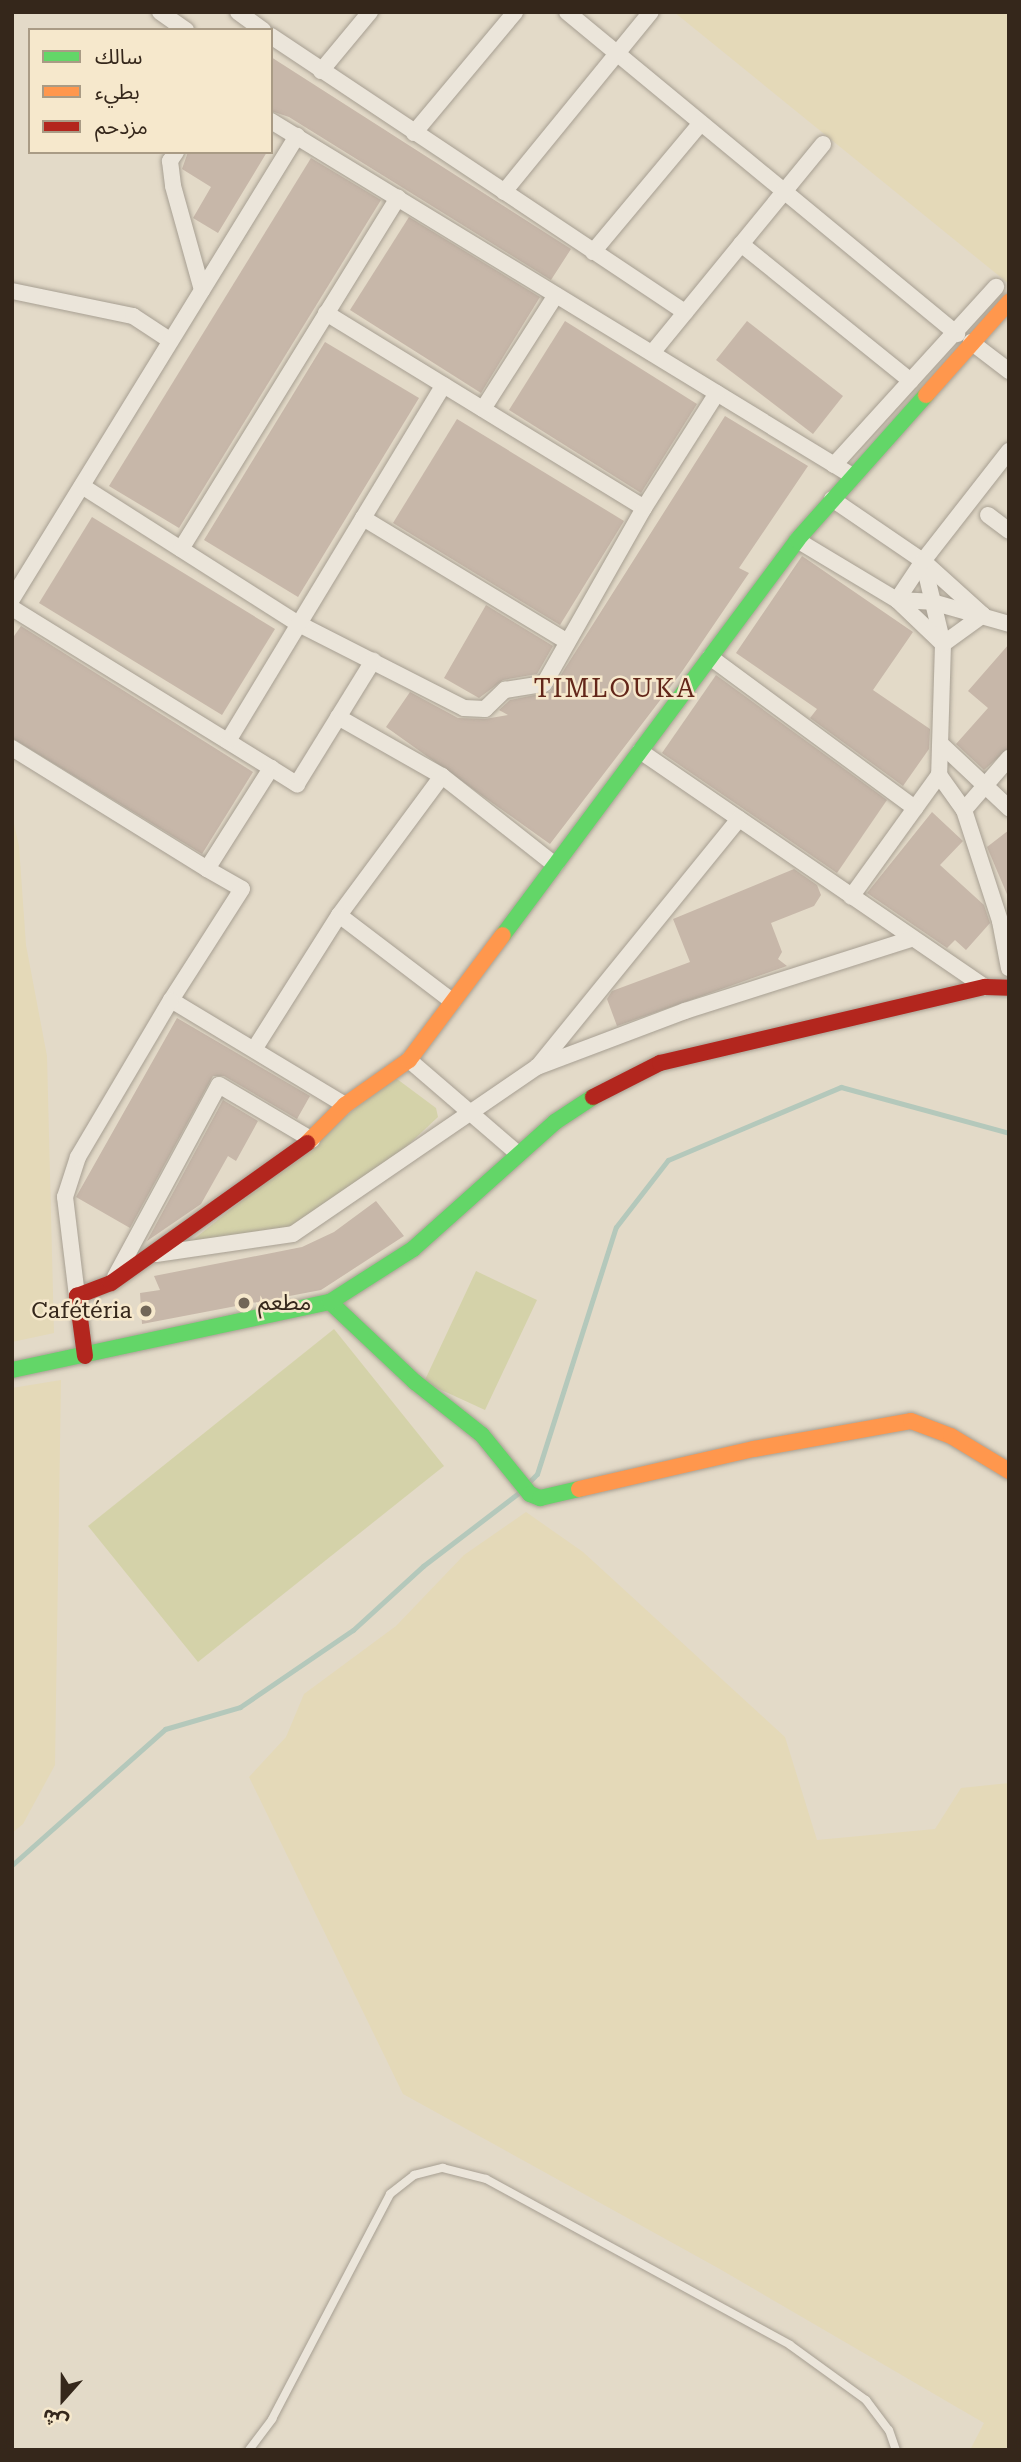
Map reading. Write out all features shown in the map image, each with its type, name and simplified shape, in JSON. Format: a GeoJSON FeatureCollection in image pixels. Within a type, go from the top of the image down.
{"type":"FeatureCollection","features":[{"type":"Feature","properties":{"kind":"street"},"geometry":{"type":"LineString","coordinates":[[160,12],[183,28]]}},
{"type":"Feature","properties":{"kind":"street"},"geometry":{"type":"LineString","coordinates":[[238,12],[260,28]]}},
{"type":"Feature","properties":{"kind":"street"},"geometry":{"type":"LineString","coordinates":[[321,71],[370,12]]}},
{"type":"Feature","properties":{"kind":"street"},"geometry":{"type":"LineString","coordinates":[[414,133],[515,12]]}},
{"type":"Feature","properties":{"kind":"street"},"geometry":{"type":"LineString","coordinates":[[567,12],[784,194],[964,338],[1009,370]]}},
{"type":"Feature","properties":{"kind":"street"},"geometry":{"type":"LineString","coordinates":[[503,192],[651,12]]}},
{"type":"Feature","properties":{"kind":"street"},"geometry":{"type":"LineString","coordinates":[[273,37],[685,312]]}},
{"type":"Feature","properties":{"kind":"street"},"geometry":{"type":"LineString","coordinates":[[273,122],[851,475]]}},
{"type":"Feature","properties":{"kind":"street"},"geometry":{"type":"LineString","coordinates":[[593,252],[701,123]]}},
{"type":"Feature","properties":{"kind":"street"},"geometry":{"type":"LineString","coordinates":[[12,599],[297,136]]}},
{"type":"Feature","properties":{"kind":"street"},"geometry":{"type":"LineString","coordinates":[[652,354],[822,144]]}},
{"type":"Feature","properties":{"kind":"street"},"geometry":{"type":"LineString","coordinates":[[175,154],[170,161],[173,187],[202,290]]}},
{"type":"Feature","properties":{"kind":"street"},"geometry":{"type":"LineString","coordinates":[[181,549],[398,198]]}},
{"type":"Feature","properties":{"kind":"street"},"geometry":{"type":"LineString","coordinates":[[741,244],[911,381]]}},
{"type":"Feature","properties":{"kind":"street"},"geometry":{"type":"LineString","coordinates":[[76,1296],[111,1283],[153,1254],[312,1140],[345,1105],[409,1060],[797,540],[964,338],[996,287]]}},
{"type":"Feature","properties":{"kind":"street"},"geometry":{"type":"LineString","coordinates":[[12,291],[133,316],[171,341]]}},
{"type":"Feature","properties":{"kind":"street"},"geometry":{"type":"LineString","coordinates":[[484,410],[556,295]]}},
{"type":"Feature","properties":{"kind":"street"},"geometry":{"type":"LineString","coordinates":[[834,465],[911,381],[1009,302]]}},
{"type":"Feature","properties":{"kind":"street"},"geometry":{"type":"LineString","coordinates":[[326,313],[644,508]]}},
{"type":"Feature","properties":{"kind":"street"},"geometry":{"type":"LineString","coordinates":[[228,741],[444,385]]}},
{"type":"Feature","properties":{"kind":"street"},"geometry":{"type":"LineString","coordinates":[[82,485],[299,624],[464,708],[485,709],[505,690],[544,684],[566,641],[644,508],[717,393]]}},
{"type":"Feature","properties":{"kind":"street"},"geometry":{"type":"LineString","coordinates":[[897,600],[923,561],[1009,452]]}},
{"type":"Feature","properties":{"kind":"street"},"geometry":{"type":"LineString","coordinates":[[832,499],[923,561],[983,615]]}},
{"type":"Feature","properties":{"kind":"street"},"geometry":{"type":"LineString","coordinates":[[988,515],[1009,531]]}},
{"type":"Feature","properties":{"kind":"street"},"geometry":{"type":"LineString","coordinates":[[363,518],[566,641]]}},
{"type":"Feature","properties":{"kind":"street"},"geometry":{"type":"LineString","coordinates":[[797,540],[897,600],[943,644]]}},
{"type":"Feature","properties":{"kind":"street"},"geometry":{"type":"LineString","coordinates":[[851,897],[939,775],[943,746],[943,644],[923,561]]}},
{"type":"Feature","properties":{"kind":"street"},"geometry":{"type":"LineString","coordinates":[[897,600],[932,602],[1009,624]]}},
{"type":"Feature","properties":{"kind":"street"},"geometry":{"type":"LineString","coordinates":[[12,608],[298,784],[373,661]]}},
{"type":"Feature","properties":{"kind":"street"},"geometry":{"type":"LineString","coordinates":[[943,644],[983,615]]}},
{"type":"Feature","properties":{"kind":"street"},"geometry":{"type":"LineString","coordinates":[[710,657],[915,808]]}},
{"type":"Feature","properties":{"kind":"street"},"geometry":{"type":"LineString","coordinates":[[338,718],[442,776],[555,865]]}},
{"type":"Feature","properties":{"kind":"street"},"geometry":{"type":"LineString","coordinates":[[943,746],[1009,808]]}},
{"type":"Feature","properties":{"kind":"street"},"geometry":{"type":"LineString","coordinates":[[12,748],[242,889],[171,1000],[78,1157],[65,1197],[85,1356]]}},
{"type":"Feature","properties":{"kind":"street"},"geometry":{"type":"LineString","coordinates":[[640,751],[911,939],[985,987]]}},
{"type":"Feature","properties":{"kind":"street"},"geometry":{"type":"LineString","coordinates":[[964,810],[1009,758]]}},
{"type":"Feature","properties":{"kind":"street"},"geometry":{"type":"LineString","coordinates":[[207,869],[271,768]]}},
{"type":"Feature","properties":{"kind":"street"},"geometry":{"type":"LineString","coordinates":[[939,775],[964,810],[1000,921],[1009,968]]}},
{"type":"Feature","properties":{"kind":"street"},"geometry":{"type":"LineString","coordinates":[[255,1048],[339,915],[442,776]]}},
{"type":"Feature","properties":{"kind":"street"},"geometry":{"type":"LineString","coordinates":[[537,1067],[739,819]]}},
{"type":"Feature","properties":{"kind":"street"},"geometry":{"type":"LineString","coordinates":[[339,915],[453,1002]]}},
{"type":"Feature","properties":{"kind":"street"},"geometry":{"type":"LineString","coordinates":[[153,1254],[293,1234],[364,1190],[470,1110],[537,1067],[685,1011],[911,939]]}},
{"type":"Feature","properties":{"kind":"street"},"geometry":{"type":"LineString","coordinates":[[12,1370],[330,1302],[402,1258],[517,1153],[584,1102],[660,1063],[985,987],[1009,988]]}},
{"type":"Feature","properties":{"kind":"street"},"geometry":{"type":"LineString","coordinates":[[171,1000],[255,1048],[345,1105]]}},
{"type":"Feature","properties":{"kind":"street"},"geometry":{"type":"LineString","coordinates":[[409,1060],[517,1153]]}},
{"type":"Feature","properties":{"kind":"street"},"geometry":{"type":"LineString","coordinates":[[111,1283],[219,1085],[312,1140]]}},
{"type":"Feature","properties":{"kind":"street"},"geometry":{"type":"LineString","coordinates":[[330,1302],[415,1382],[482,1435],[530,1494],[540,1498],[754,1449],[911,1421],[944,1432],[1009,1471]]}},
{"type":"Feature","properties":{"kind":"lane"},"geometry":{"type":"LineString","coordinates":[[249,2450],[272,2419],[390,2194],[414,2175],[443,2168],[486,2179],[790,2345],[866,2400],[888,2430],[896,2450]]}},
{"type":"Feature","properties":{"kind":"shaded area"},"geometry":{"type":"Polygon","coordinates":[[[674,12],[1009,12],[1009,284],[674,12]]]}},
{"type":"Feature","properties":{"kind":"shaded area"},"geometry":{"type":"Polygon","coordinates":[[[12,815],[19,846],[26,945],[47,1056],[54,1333],[12,1342],[12,815]]]}},
{"type":"Feature","properties":{"kind":"shaded area"},"geometry":{"type":"Polygon","coordinates":[[[397,1079],[436,1108],[438,1117],[393,1159],[295,1229],[197,1246],[193,1240],[389,1081],[397,1079]]]}},
{"type":"Feature","properties":{"kind":"shaded area"},"geometry":{"type":"Polygon","coordinates":[[[476,1271],[537,1300],[485,1410],[424,1382],[476,1271]]]}},
{"type":"Feature","properties":{"kind":"shaded area"},"geometry":{"type":"Polygon","coordinates":[[[334,1329],[444,1466],[198,1662],[88,1526],[334,1329]]]}},
{"type":"Feature","properties":{"kind":"shaded area"},"geometry":{"type":"Polygon","coordinates":[[[61,1380],[55,1765],[23,1824],[12,1833],[12,1388],[61,1380]]]}},
{"type":"Feature","properties":{"kind":"shaded area"},"geometry":{"type":"Polygon","coordinates":[[[526,1512],[583,1552],[785,1737],[817,1840],[935,1829],[961,1788],[1009,1783],[1009,2450],[970,2450],[984,2423],[718,2268],[403,2094],[249,1777],[286,1737],[304,1694],[396,1626],[464,1555],[526,1512]]]}},
{"type":"Feature","properties":{"kind":"building"},"geometry":{"type":"Polygon","coordinates":[[[273,58],[571,249],[551,280],[289,117],[273,112],[273,58]]]}},
{"type":"Feature","properties":{"kind":"building"},"geometry":{"type":"Polygon","coordinates":[[[187,154],[266,154],[218,233],[193,218],[211,187],[182,169],[187,154]]]}},
{"type":"Feature","properties":{"kind":"building"},"geometry":{"type":"Polygon","coordinates":[[[311,158],[381,200],[179,528],[109,486],[311,158]]]}},
{"type":"Feature","properties":{"kind":"building"},"geometry":{"type":"Polygon","coordinates":[[[409,217],[540,297],[481,393],[350,310],[409,217]]]}},
{"type":"Feature","properties":{"kind":"building"},"geometry":{"type":"Polygon","coordinates":[[[565,321],[697,404],[641,493],[509,410],[565,321]]]}},
{"type":"Feature","properties":{"kind":"building"},"geometry":{"type":"Polygon","coordinates":[[[747,321],[843,396],[813,434],[716,360],[747,321]]]}},
{"type":"Feature","properties":{"kind":"building"},"geometry":{"type":"Polygon","coordinates":[[[325,342],[419,398],[298,597],[204,540],[325,342]]]}},
{"type":"Feature","properties":{"kind":"building"},"geometry":{"type":"Polygon","coordinates":[[[725,416],[808,466],[739,568],[749,573],[681,673],[550,844],[386,727],[410,692],[458,718],[485,719],[508,715],[499,710],[510,700],[550,692],[725,416]]]}},
{"type":"Feature","properties":{"kind":"building"},"geometry":{"type":"Polygon","coordinates":[[[457,419],[624,521],[560,625],[393,523],[457,419]]]}},
{"type":"Feature","properties":{"kind":"building"},"geometry":{"type":"Polygon","coordinates":[[[92,517],[275,629],[222,715],[39,603],[92,517]]]}},
{"type":"Feature","properties":{"kind":"building"},"geometry":{"type":"Polygon","coordinates":[[[802,556],[913,632],[873,690],[930,729],[929,749],[903,786],[810,718],[817,709],[736,653],[802,556]]]}},
{"type":"Feature","properties":{"kind":"building"},"geometry":{"type":"Polygon","coordinates":[[[486,605],[553,646],[537,674],[503,680],[479,698],[444,678],[486,605]]]}},
{"type":"Feature","properties":{"kind":"building"},"geometry":{"type":"Polygon","coordinates":[[[21,626],[253,772],[202,854],[12,738],[12,639],[21,626]]]}},
{"type":"Feature","properties":{"kind":"building"},"geometry":{"type":"Polygon","coordinates":[[[1009,644],[1009,748],[984,770],[956,744],[988,708],[968,691],[1009,644]]]}},
{"type":"Feature","properties":{"kind":"building"},"geometry":{"type":"Polygon","coordinates":[[[716,675],[887,800],[837,873],[662,753],[716,675]]]}},
{"type":"Feature","properties":{"kind":"building"},"geometry":{"type":"Polygon","coordinates":[[[932,812],[963,841],[940,865],[984,905],[990,923],[966,950],[955,940],[947,948],[867,893],[932,812]]]}},
{"type":"Feature","properties":{"kind":"building"},"geometry":{"type":"Polygon","coordinates":[[[1009,830],[1009,899],[987,847],[1009,830]]]}},
{"type":"Feature","properties":{"kind":"building"},"geometry":{"type":"Polygon","coordinates":[[[794,869],[817,885],[821,895],[814,906],[771,923],[782,952],[778,959],[787,966],[617,1026],[607,999],[612,991],[690,962],[673,919],[794,869]]]}},
{"type":"Feature","properties":{"kind":"building"},"geometry":{"type":"Polygon","coordinates":[[[177,1018],[310,1096],[297,1119],[224,1076],[213,1076],[130,1228],[76,1197],[177,1018]]]}},
{"type":"Feature","properties":{"kind":"building"},"geometry":{"type":"Polygon","coordinates":[[[223,1100],[258,1121],[236,1161],[228,1156],[201,1204],[147,1241],[223,1100]]]}},
{"type":"Feature","properties":{"kind":"building"},"geometry":{"type":"Polygon","coordinates":[[[376,1201],[404,1236],[321,1290],[142,1324],[140,1293],[160,1290],[154,1276],[302,1247],[334,1232],[376,1201]]]}},
{"type":"Feature","properties":{"kind":"waterway"},"geometry":{"type":"LineString","coordinates":[[527,1484],[537,1474],[616,1227],[668,1160],[841,1087],[1009,1133]]}},
{"type":"Feature","properties":{"kind":"waterway"},"geometry":{"type":"LineString","coordinates":[[12,1865],[165,1729],[240,1707],[353,1630],[423,1566],[521,1491]]}},
{"type":"Feature","properties":{"kind":"traffic: fast"},"geometry":{"type":"LineString","coordinates":[[503,935],[797,540],[926,395]]}},
{"type":"Feature","properties":{"kind":"traffic: fast"},"geometry":{"type":"LineString","coordinates":[[12,1370],[330,1302],[413,1249],[555,1122],[593,1097]]}},
{"type":"Feature","properties":{"kind":"traffic: fast"},"geometry":{"type":"LineString","coordinates":[[330,1302],[415,1382],[482,1435],[530,1494],[540,1498],[579,1489]]}},
{"type":"Feature","properties":{"kind":"traffic: slow"},"geometry":{"type":"LineString","coordinates":[[926,395],[1009,302]]}},
{"type":"Feature","properties":{"kind":"traffic: slow"},"geometry":{"type":"LineString","coordinates":[[307,1143],[345,1105],[409,1060],[503,935]]}},
{"type":"Feature","properties":{"kind":"traffic: slow"},"geometry":{"type":"LineString","coordinates":[[579,1489],[754,1449],[911,1421],[951,1436],[1009,1471]]}},
{"type":"Feature","properties":{"kind":"traffic: jam"},"geometry":{"type":"LineString","coordinates":[[593,1097],[660,1063],[985,987],[1009,988]]}},
{"type":"Feature","properties":{"kind":"traffic: jam"},"geometry":{"type":"LineString","coordinates":[[85,1356],[77,1296],[111,1283],[307,1143]]}},
{"type":"Feature","properties":{"kind":"place","name":"مطعم"},"geometry":{"type":"Point","coordinates":[244,1303]}},
{"type":"Feature","properties":{"kind":"place","name":"Cafétéria"},"geometry":{"type":"Point","coordinates":[146,1311]}},
{"type":"Feature","properties":{"kind":"district","name":"TIMLOUKA"},"geometry":{"type":"Point","coordinates":[615,689]}}]}
